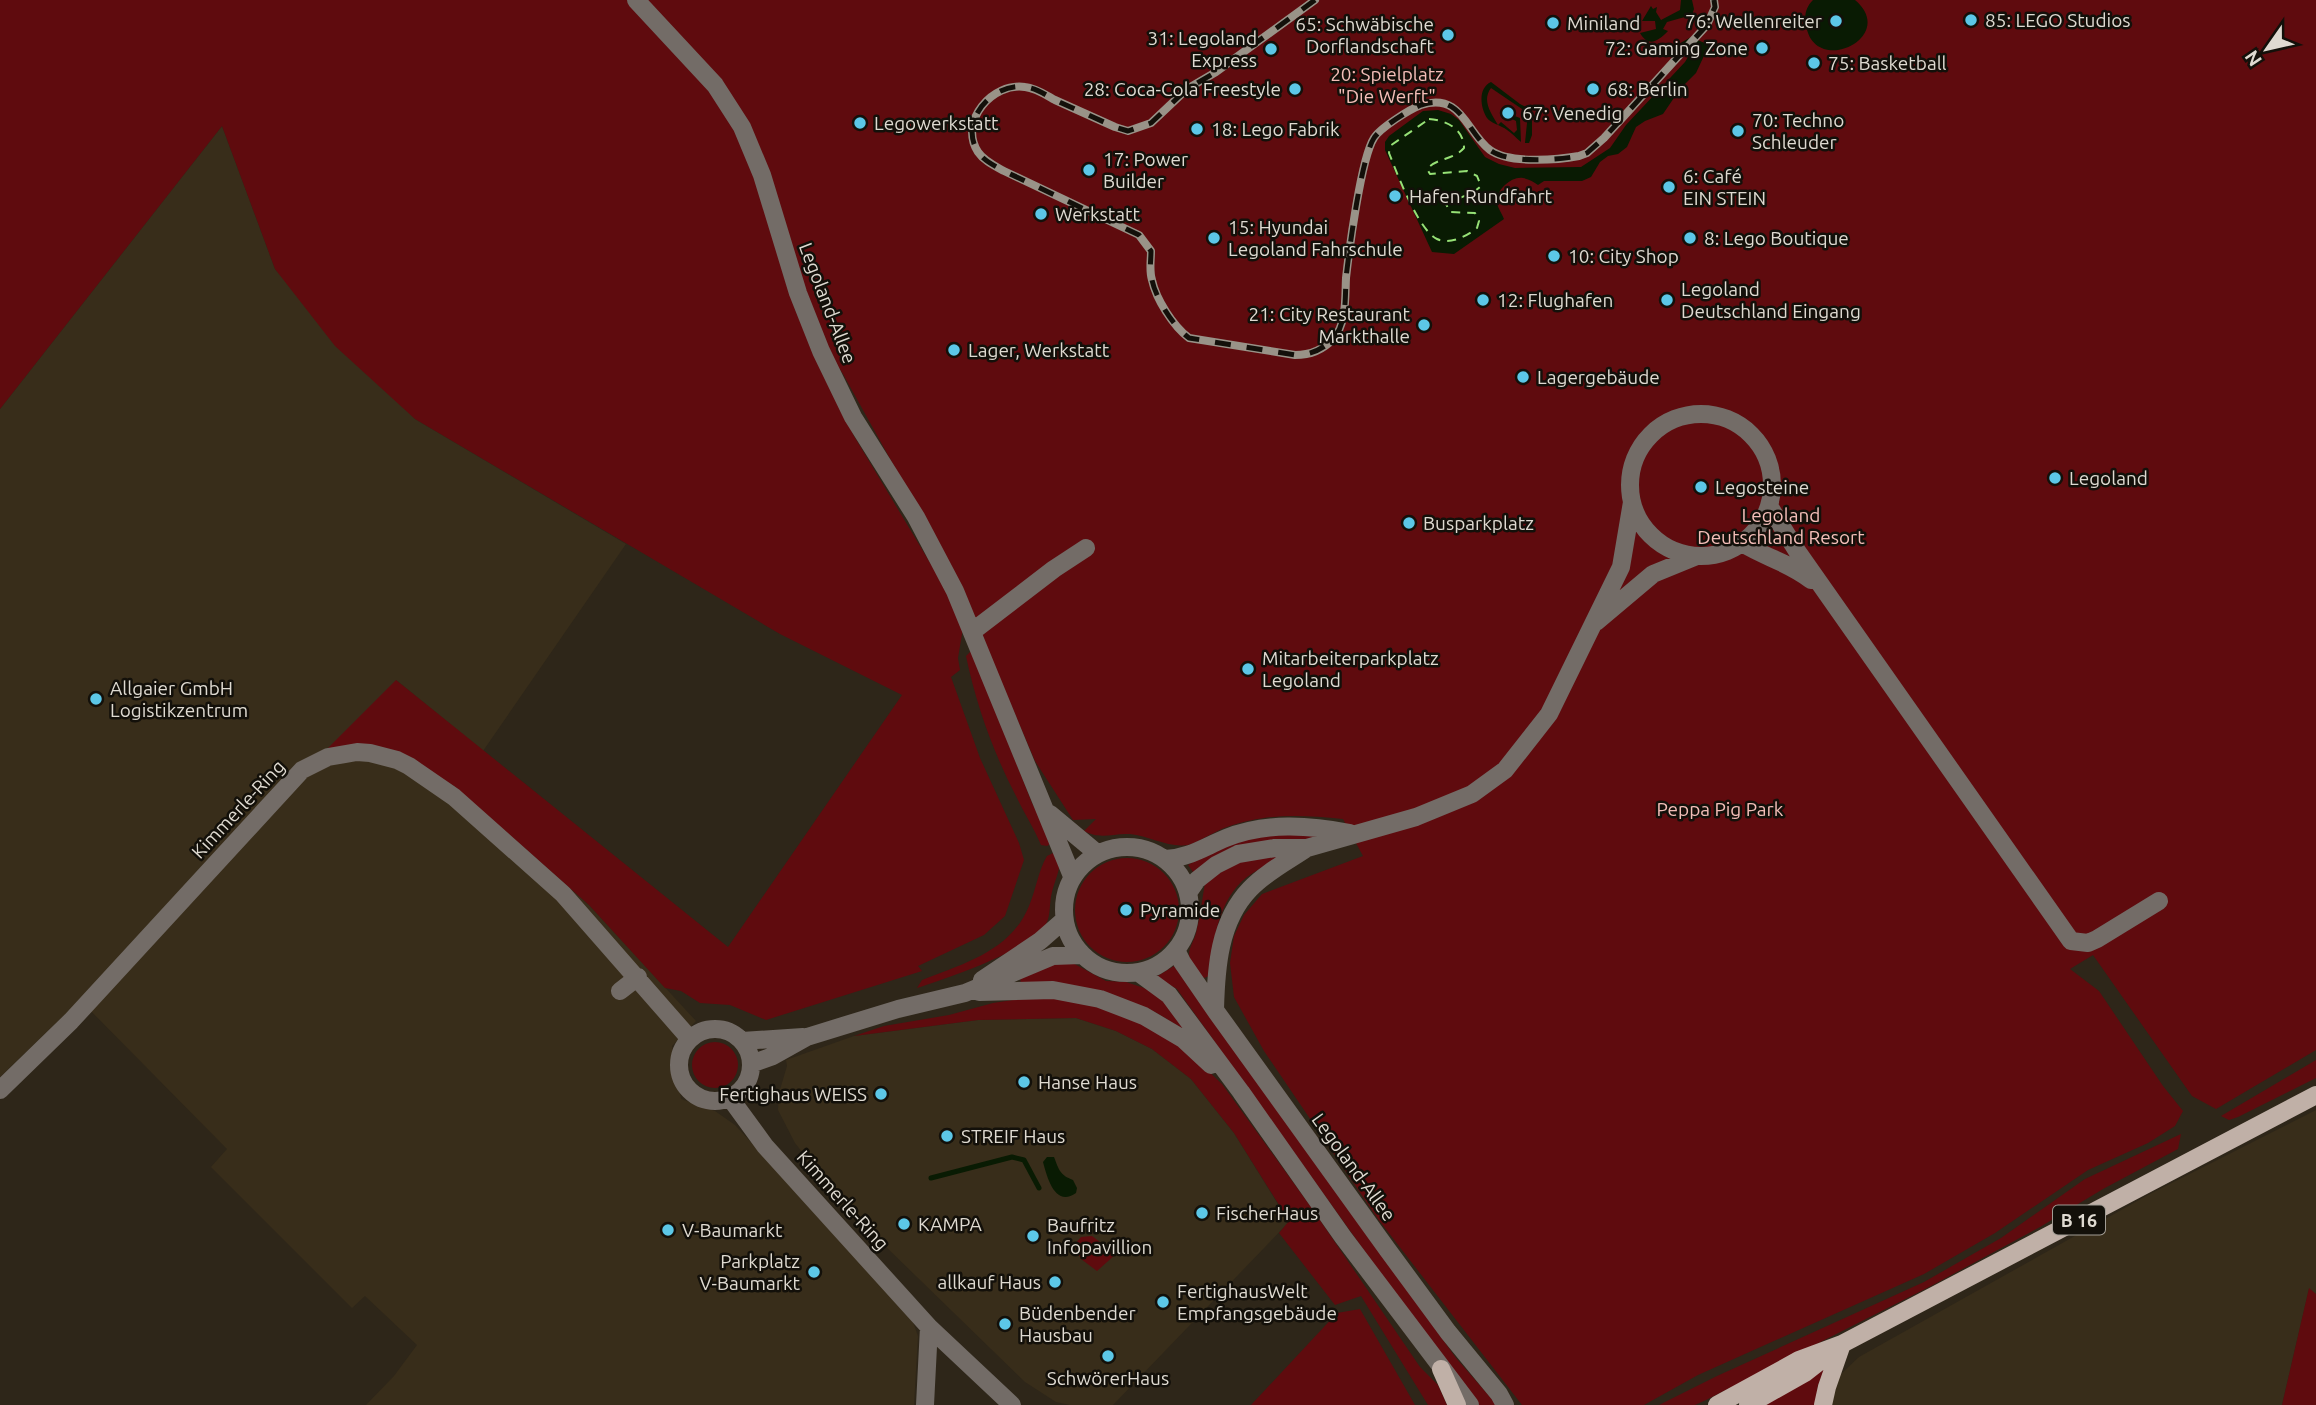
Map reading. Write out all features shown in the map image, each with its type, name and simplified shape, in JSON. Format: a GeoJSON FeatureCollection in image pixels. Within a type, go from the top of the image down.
{"type":"FeatureCollection","features":[{"type":"Feature","properties":{"kind":"main road","name":"B 16"},"geometry":{"type":"LineString","coordinates":[[1717,1405],[1799,1360],[1842,1345],[2316,1095]]}},
{"type":"Feature","properties":{"kind":"main road"},"geometry":{"type":"LineString","coordinates":[[1823,1405],[1826,1387],[1842,1345]]}},
{"type":"Feature","properties":{"kind":"main road","name":"B 16"},"geometry":{"type":"LineString","coordinates":[[1748,1405],[1805,1373],[1842,1345]]}},
{"type":"Feature","properties":{"kind":"main road"},"geometry":{"type":"LineString","coordinates":[[1441,1369],[1457,1405]]}},
{"type":"Feature","properties":{"kind":"street","name":"Legoland-Allee"},"geometry":{"type":"LineString","coordinates":[[636,0],[715,85],[742,127],[762,174],[798,293],[821,351],[853,417],[916,517],[955,591],[1072,876]]}},
{"type":"Feature","properties":{"kind":"street"},"geometry":{"type":"LineString","coordinates":[[1188,893],[1197,880],[1216,864],[1238,854],[1275,848],[1307,848],[1356,835],[1440,808],[1472,794],[1505,770],[1549,714],[1621,567],[1632,502],[1630,481],[1634,461],[1644,443],[1658,428],[1677,418],[1697,414],[1718,417],[1737,425],[1753,438],[1765,455],[1771,475],[1770,509],[1764,522],[1742,543],[1714,555],[1697,556],[1675,551],[1655,540],[1640,522],[1632,502]]}},
{"type":"Feature","properties":{"kind":"street"},"geometry":{"type":"LineString","coordinates":[[1770,509],[2071,941],[2088,943],[2097,939],[2159,901]]}},
{"type":"Feature","properties":{"kind":"street"},"geometry":{"type":"LineString","coordinates":[[1742,543],[1754,551],[1798,569],[1824,590]]}},
{"type":"Feature","properties":{"kind":"street"},"geometry":{"type":"LineString","coordinates":[[973,631],[1086,548]]}},
{"type":"Feature","properties":{"kind":"street"},"geometry":{"type":"LineString","coordinates":[[1591,627],[1653,574],[1697,556]]}},
{"type":"Feature","properties":{"kind":"street","name":"Kimmerle-Ring"},"geometry":{"type":"LineString","coordinates":[[0,1090],[71,1021],[302,771],[321,760],[342,754],[370,753],[397,760],[454,797],[563,894],[690,1039]]}},
{"type":"Feature","properties":{"kind":"street","name":"Legoland-Allee"},"geometry":{"type":"LineString","coordinates":[[1044,809],[1098,853]]}},
{"type":"Feature","properties":{"kind":"street"},"geometry":{"type":"LineString","coordinates":[[1165,859],[1182,858],[1229,837],[1269,827],[1317,827],[1356,835]]}},
{"type":"Feature","properties":{"kind":"street"},"geometry":{"type":"LineString","coordinates":[[1125,846],[1146,849],[1165,859],[1180,874],[1188,893],[1190,914],[1185,935],[1176,950],[1158,965],[1139,973],[1118,973],[1098,967],[1081,955],[1069,937],[1063,920],[1064,896],[1072,876],[1086,860],[1098,853],[1125,846]]}},
{"type":"Feature","properties":{"kind":"street"},"geometry":{"type":"LineString","coordinates":[[1215,1010],[1216,982],[1228,919],[1251,887],[1307,848]]}},
{"type":"Feature","properties":{"kind":"street"},"geometry":{"type":"LineString","coordinates":[[965,993],[1041,941],[1063,920]]}},
{"type":"Feature","properties":{"kind":"street","name":"Legoland-Allee"},"geometry":{"type":"LineString","coordinates":[[1176,950],[1215,1010],[1448,1332],[1505,1405]]}},
{"type":"Feature","properties":{"kind":"street"},"geometry":{"type":"LineString","coordinates":[[751,1064],[773,1056],[807,1037],[898,1009],[965,993],[1053,956],[1081,955]]}},
{"type":"Feature","properties":{"kind":"street"},"geometry":{"type":"LineString","coordinates":[[1139,973],[1168,995],[1241,1092],[1343,1237],[1470,1405]]}},
{"type":"Feature","properties":{"kind":"street"},"geometry":{"type":"LineString","coordinates":[[620,990],[638,977]]}},
{"type":"Feature","properties":{"kind":"street"},"geometry":{"type":"LineString","coordinates":[[965,993],[1053,990],[1100,999],[1144,1016],[1183,1039],[1241,1092]]}},
{"type":"Feature","properties":{"kind":"street"},"geometry":{"type":"LineString","coordinates":[[742,1041],[751,1064],[746,1084],[730,1098],[708,1100],[687,1088],[681,1077],[680,1057],[690,1039],[700,1033],[722,1030],[742,1041],[807,1037]]}},
{"type":"Feature","properties":{"kind":"street","name":"Kimmerle-Ring"},"geometry":{"type":"LineString","coordinates":[[730,1098],[765,1146],[929,1327],[1013,1405]]}},
{"type":"Feature","properties":{"kind":"street"},"geometry":{"type":"LineString","coordinates":[[925,1405],[929,1327]]}},
{"type":"Feature","properties":{"kind":"shaded area"},"geometry":{"type":"Polygon","coordinates":[[[1681,0],[1692,0],[1692,15],[1667,22],[1663,29],[1668,31],[1657,40],[1650,42],[1643,38],[1640,33],[1656,29],[1655,21],[1642,21],[1651,6],[1653,9],[1657,7],[1656,12],[1661,20],[1680,10],[1681,0]]]}},
{"type":"Feature","properties":{"kind":"shaded area"},"geometry":{"type":"Polygon","coordinates":[[[1813,0],[1855,0],[1866,14],[1867,27],[1861,38],[1850,46],[1837,50],[1823,49],[1812,41],[1805,18],[1807,8],[1813,0]]]}},
{"type":"Feature","properties":{"kind":"shaded area"},"geometry":{"type":"Polygon","coordinates":[[[1691,37],[1709,45],[1696,73],[1680,89],[1663,114],[1636,127],[1627,147],[1600,162],[1591,177],[1582,181],[1544,181],[1538,185],[1525,178],[1514,179],[1501,189],[1497,198],[1504,219],[1454,254],[1432,252],[1385,150],[1385,142],[1389,136],[1423,111],[1438,110],[1459,120],[1485,157],[1499,164],[1515,168],[1581,167],[1610,148],[1626,125],[1685,62],[1688,57],[1677,45],[1691,37]]]}},
{"type":"Feature","properties":{"kind":"shaded area"},"geometry":{"type":"Polygon","coordinates":[[[1491,82],[1532,110],[1532,135],[1529,143],[1525,143],[1528,113],[1491,88],[1487,102],[1498,125],[1487,118],[1483,109],[1482,93],[1491,82]]]}},
{"type":"Feature","properties":{"kind":"shaded area"},"geometry":{"type":"Polygon","coordinates":[[[1504,112],[1520,118],[1521,142],[1507,130],[1498,125],[1501,122],[1514,133],[1517,130],[1516,121],[1503,114],[1504,112]]]}},
{"type":"Feature","properties":{"kind":"shaded area"},"geometry":{"type":"Polygon","coordinates":[[[222,126],[275,269],[415,419],[626,544],[483,751],[396,680],[409,759],[454,786],[589,905],[696,1021],[672,1046],[681,1099],[715,1111],[735,1125],[910,1314],[918,1336],[914,1405],[366,1405],[394,1376],[417,1345],[365,1296],[352,1308],[211,1167],[227,1149],[80,1000],[0,1077],[0,409],[222,126]]]}},
{"type":"Feature","properties":{"kind":"shaded area"},"geometry":{"type":"Polygon","coordinates":[[[1076,1018],[1116,1031],[1152,1049],[1191,1079],[1234,1133],[1289,1222],[1113,1405],[1070,1405],[1056,1402],[1025,1382],[881,1242],[795,1143],[778,1110],[786,1060],[854,1036],[978,1020],[1076,1018]]]}},
{"type":"Feature","properties":{"kind":"shaded area"},"geometry":{"type":"Polygon","coordinates":[[[2316,1110],[2316,1294],[2309,1289],[2282,1405],[1831,1405],[1840,1375],[1859,1357],[2148,1195],[2316,1110]]]}},
{"type":"Feature","properties":{"kind":"shaded area"},"geometry":{"type":"Polygon","coordinates":[[[1047,1157],[1054,1157],[1060,1172],[1073,1180],[1076,1193],[1069,1197],[1057,1194],[1043,1162],[1047,1157]]]}},
{"type":"Feature","properties":{"kind":"green space","name":"Legoland Deutschland Resort"},"geometry":{"type":"Polygon","coordinates":[[[0,0],[2316,0],[2316,1050],[2216,1109],[2192,1096],[2093,955],[2070,969],[2099,991],[2183,1111],[2175,1126],[2148,1143],[2088,1170],[1995,1233],[1924,1274],[1698,1375],[1644,1405],[1522,1405],[1378,1219],[1264,1051],[1234,997],[1230,963],[1234,936],[1244,915],[1262,894],[1363,856],[1343,819],[1298,816],[1256,819],[1227,827],[1188,845],[1166,843],[1130,834],[1101,836],[1084,831],[1096,819],[1073,820],[1035,761],[958,581],[843,374],[792,299],[854,436],[944,586],[963,628],[958,658],[960,670],[951,677],[980,758],[1019,843],[1024,860],[1005,916],[984,935],[918,966],[922,971],[766,1020],[730,1005],[700,1003],[681,991],[665,988],[589,905],[454,786],[409,759],[327,749],[396,680],[728,947],[902,695],[780,634],[415,419],[335,346],[275,269],[222,126],[0,409],[0,0]]]}},
{"type":"Feature","properties":{"kind":"green space"},"geometry":{"type":"Polygon","coordinates":[[[972,650],[1032,803],[1053,842],[1047,846],[1041,845],[993,745],[980,710],[966,656],[972,650]]]}},
{"type":"Feature","properties":{"kind":"green space"},"geometry":{"type":"Polygon","coordinates":[[[1292,832],[1325,838],[1280,841],[1193,872],[1188,865],[1220,846],[1242,837],[1292,832]]]}},
{"type":"Feature","properties":{"kind":"green space"},"geometry":{"type":"Polygon","coordinates":[[[1057,851],[1059,867],[1051,896],[1049,917],[1037,934],[986,962],[917,988],[922,980],[984,954],[1010,934],[1029,906],[1047,856],[1057,851]]]}},
{"type":"Feature","properties":{"kind":"green space"},"geometry":{"type":"Polygon","coordinates":[[[1278,852],[1280,858],[1247,877],[1229,897],[1219,922],[1209,976],[1204,978],[1193,965],[1189,955],[1205,883],[1232,864],[1278,852]]]}},
{"type":"Feature","properties":{"kind":"green space"},"geometry":{"type":"Polygon","coordinates":[[[1127,858],[1147,862],[1164,873],[1175,890],[1179,910],[1175,930],[1164,947],[1147,958],[1127,962],[1107,958],[1090,947],[1079,930],[1075,910],[1079,890],[1090,873],[1107,862],[1127,858]]]}},
{"type":"Feature","properties":{"kind":"green space"},"geometry":{"type":"Polygon","coordinates":[[[1069,961],[1106,981],[1126,982],[1157,995],[1170,1004],[1185,1030],[1155,1012],[1102,991],[1021,984],[1020,977],[1034,968],[1069,961]]]}},
{"type":"Feature","properties":{"kind":"green space"},"geometry":{"type":"Polygon","coordinates":[[[1174,966],[1456,1358],[1497,1405],[1479,1405],[1439,1355],[1177,989],[1156,977],[1174,966]]]}},
{"type":"Feature","properties":{"kind":"green space"},"geometry":{"type":"Polygon","coordinates":[[[1040,996],[1111,1007],[1174,1039],[1222,1084],[1311,1207],[1420,1367],[1438,1385],[1447,1405],[1428,1405],[1361,1296],[1335,1305],[1279,1233],[1289,1221],[1234,1133],[1191,1079],[1152,1049],[1116,1031],[1076,1018],[978,1020],[854,1036],[884,1026],[1040,996]]]}},
{"type":"Feature","properties":{"kind":"green space"},"geometry":{"type":"Polygon","coordinates":[[[715,1042],[731,1049],[738,1065],[731,1081],[715,1088],[699,1081],[692,1065],[699,1049],[715,1042]]]}},
{"type":"Feature","properties":{"kind":"green space"},"geometry":{"type":"Polygon","coordinates":[[[2316,1060],[2316,1078],[2238,1117],[2229,1120],[2221,1116],[2316,1060]]]}},
{"type":"Feature","properties":{"kind":"green space"},"geometry":{"type":"Polygon","coordinates":[[[2181,1134],[2178,1149],[1931,1286],[1695,1405],[1659,1405],[1924,1282],[2001,1238],[2085,1179],[2181,1134]]]}},
{"type":"Feature","properties":{"kind":"green space"},"geometry":{"type":"Polygon","coordinates":[[[1092,1236],[1116,1254],[1097,1271],[1081,1259],[1074,1245],[1081,1237],[1092,1236]]]}},
{"type":"Feature","properties":{"kind":"green space"},"geometry":{"type":"Polygon","coordinates":[[[2309,1288],[2316,1294],[2316,1405],[2282,1405],[2309,1288]]]}},
{"type":"Feature","properties":{"kind":"green space"},"geometry":{"type":"Polygon","coordinates":[[[1360,1309],[1415,1405],[1251,1405],[1337,1313],[1360,1309]]]}},
{"type":"Feature","properties":{"kind":"green space"},"geometry":{"type":"Polygon","coordinates":[[[1828,1364],[1818,1385],[1815,1405],[1759,1405],[1828,1364]]]}},
{"type":"Feature","properties":{"kind":"waterway"},"geometry":{"type":"LineString","coordinates":[[931,1178],[1012,1157],[1024,1160],[1039,1188]]}},
{"type":"Feature","properties":{"kind":"ferry route"},"geometry":{"type":"LineString","coordinates":[[1429,119],[1442,121],[1453,127],[1461,136],[1464,148],[1455,155],[1431,165],[1427,169],[1430,174],[1467,171],[1477,176],[1481,186],[1446,204],[1450,212],[1475,213],[1479,221],[1473,231],[1453,240],[1437,239],[1423,225],[1389,153],[1390,146],[1429,119]]}},
{"type":"Feature","properties":{"kind":"railway"},"geometry":{"type":"LineString","coordinates":[[1315,0],[1216,72],[1187,89],[1151,123],[1128,131],[1033,89],[1013,87],[1001,91],[991,97],[976,116],[972,128],[978,152],[986,161],[1004,171],[1139,235],[1151,251],[1151,273],[1161,304],[1189,338],[1295,355],[1305,354],[1329,343],[1341,326],[1360,184],[1369,149],[1382,129],[1416,107],[1435,102],[1455,109],[1482,142],[1498,154],[1521,159],[1546,160],[1587,153],[1604,138],[1707,25],[1715,7],[1714,0]]}},
{"type":"Feature","properties":{"kind":"place","name":"85: LEGO Studios"},"geometry":{"type":"Point","coordinates":[1971,20]}},
{"type":"Feature","properties":{"kind":"place","name":"76: Wellenreiter"},"geometry":{"type":"Point","coordinates":[1836,21]}},
{"type":"Feature","properties":{"kind":"place","name":"Miniland"},"geometry":{"type":"Point","coordinates":[1553,23]}},
{"type":"Feature","properties":{"kind":"place","name":"65: Schwäbische Dorflandschaft"},"geometry":{"type":"Point","coordinates":[1448,35]}},
{"type":"Feature","properties":{"kind":"place","name":"72: Gaming Zone"},"geometry":{"type":"Point","coordinates":[1762,48]}},
{"type":"Feature","properties":{"kind":"place","name":"31: Legoland Express"},"geometry":{"type":"Point","coordinates":[1271,49]}},
{"type":"Feature","properties":{"kind":"place","name":"75: Basketball"},"geometry":{"type":"Point","coordinates":[1814,63]}},
{"type":"Feature","properties":{"kind":"place","name":"28: Coca-Cola Freestyle"},"geometry":{"type":"Point","coordinates":[1295,89]}},
{"type":"Feature","properties":{"kind":"place","name":"68: Berlin"},"geometry":{"type":"Point","coordinates":[1593,89]}},
{"type":"Feature","properties":{"kind":"place","name":"67: Venedig"},"geometry":{"type":"Point","coordinates":[1508,113]}},
{"type":"Feature","properties":{"kind":"place","name":"Legowerkstatt"},"geometry":{"type":"Point","coordinates":[860,123]}},
{"type":"Feature","properties":{"kind":"place","name":"18: Lego Fabrik"},"geometry":{"type":"Point","coordinates":[1197,129]}},
{"type":"Feature","properties":{"kind":"place","name":"70: Techno Schleuder"},"geometry":{"type":"Point","coordinates":[1738,131]}},
{"type":"Feature","properties":{"kind":"place","name":"17: Power Builder"},"geometry":{"type":"Point","coordinates":[1089,170]}},
{"type":"Feature","properties":{"kind":"place","name":"6: Café EIN STEIN"},"geometry":{"type":"Point","coordinates":[1669,187]}},
{"type":"Feature","properties":{"kind":"place","name":"Hafen Rundfahrt"},"geometry":{"type":"Point","coordinates":[1395,196]}},
{"type":"Feature","properties":{"kind":"place","name":"Werkstatt"},"geometry":{"type":"Point","coordinates":[1041,214]}},
{"type":"Feature","properties":{"kind":"place","name":"15: Hyundai Legoland Fahrschule"},"geometry":{"type":"Point","coordinates":[1214,238]}},
{"type":"Feature","properties":{"kind":"place","name":"8: Lego Boutique"},"geometry":{"type":"Point","coordinates":[1690,238]}},
{"type":"Feature","properties":{"kind":"place","name":"10: City Shop"},"geometry":{"type":"Point","coordinates":[1554,256]}},
{"type":"Feature","properties":{"kind":"place","name":"12: Flughafen"},"geometry":{"type":"Point","coordinates":[1483,300]}},
{"type":"Feature","properties":{"kind":"place","name":"Legoland Deutschland Eingang"},"geometry":{"type":"Point","coordinates":[1667,300]}},
{"type":"Feature","properties":{"kind":"place","name":"21: City Restaurant Markthalle"},"geometry":{"type":"Point","coordinates":[1424,325]}},
{"type":"Feature","properties":{"kind":"place","name":"Lager, Werkstatt"},"geometry":{"type":"Point","coordinates":[954,350]}},
{"type":"Feature","properties":{"kind":"place","name":"Lagergebäude"},"geometry":{"type":"Point","coordinates":[1523,377]}},
{"type":"Feature","properties":{"kind":"place","name":"Legoland"},"geometry":{"type":"Point","coordinates":[2055,478]}},
{"type":"Feature","properties":{"kind":"place","name":"Legosteine"},"geometry":{"type":"Point","coordinates":[1701,487]}},
{"type":"Feature","properties":{"kind":"place","name":"Busparkplatz"},"geometry":{"type":"Point","coordinates":[1409,523]}},
{"type":"Feature","properties":{"kind":"place","name":"Mitarbeiterparkplatz Legoland"},"geometry":{"type":"Point","coordinates":[1248,669]}},
{"type":"Feature","properties":{"kind":"place","name":"Allgaier GmbH Logistikzentrum"},"geometry":{"type":"Point","coordinates":[96,699]}},
{"type":"Feature","properties":{"kind":"place","name":"Pyramide"},"geometry":{"type":"Point","coordinates":[1126,910]}},
{"type":"Feature","properties":{"kind":"place","name":"Hanse Haus"},"geometry":{"type":"Point","coordinates":[1024,1082]}},
{"type":"Feature","properties":{"kind":"place","name":"Fertighaus WEISS"},"geometry":{"type":"Point","coordinates":[881,1094]}},
{"type":"Feature","properties":{"kind":"place","name":"STREIF Haus"},"geometry":{"type":"Point","coordinates":[947,1136]}},
{"type":"Feature","properties":{"kind":"place","name":"FischerHaus"},"geometry":{"type":"Point","coordinates":[1202,1213]}},
{"type":"Feature","properties":{"kind":"place","name":"KAMPA"},"geometry":{"type":"Point","coordinates":[904,1224]}},
{"type":"Feature","properties":{"kind":"place","name":"V-Baumarkt"},"geometry":{"type":"Point","coordinates":[668,1230]}},
{"type":"Feature","properties":{"kind":"place","name":"Baufritz Infopavillion"},"geometry":{"type":"Point","coordinates":[1033,1236]}},
{"type":"Feature","properties":{"kind":"place","name":"Parkplatz V-Baumarkt"},"geometry":{"type":"Point","coordinates":[814,1272]}},
{"type":"Feature","properties":{"kind":"place","name":"allkauf Haus"},"geometry":{"type":"Point","coordinates":[1055,1282]}},
{"type":"Feature","properties":{"kind":"place","name":"FertighausWelt Empfangsgebäude"},"geometry":{"type":"Point","coordinates":[1163,1302]}},
{"type":"Feature","properties":{"kind":"place","name":"Büdenbender Hausbau"},"geometry":{"type":"Point","coordinates":[1005,1324]}},
{"type":"Feature","properties":{"kind":"place","name":"SchwörerHaus"},"geometry":{"type":"Point","coordinates":[1108,1356]}},
{"type":"Feature","properties":{"kind":"park label","name":"20: Spielplatz \"Die Werft\""},"geometry":{"type":"Point","coordinates":[1387,85]}},
{"type":"Feature","properties":{"kind":"park label","name":"Peppa Pig Park"},"geometry":{"type":"Point","coordinates":[1720,809]}}]}
